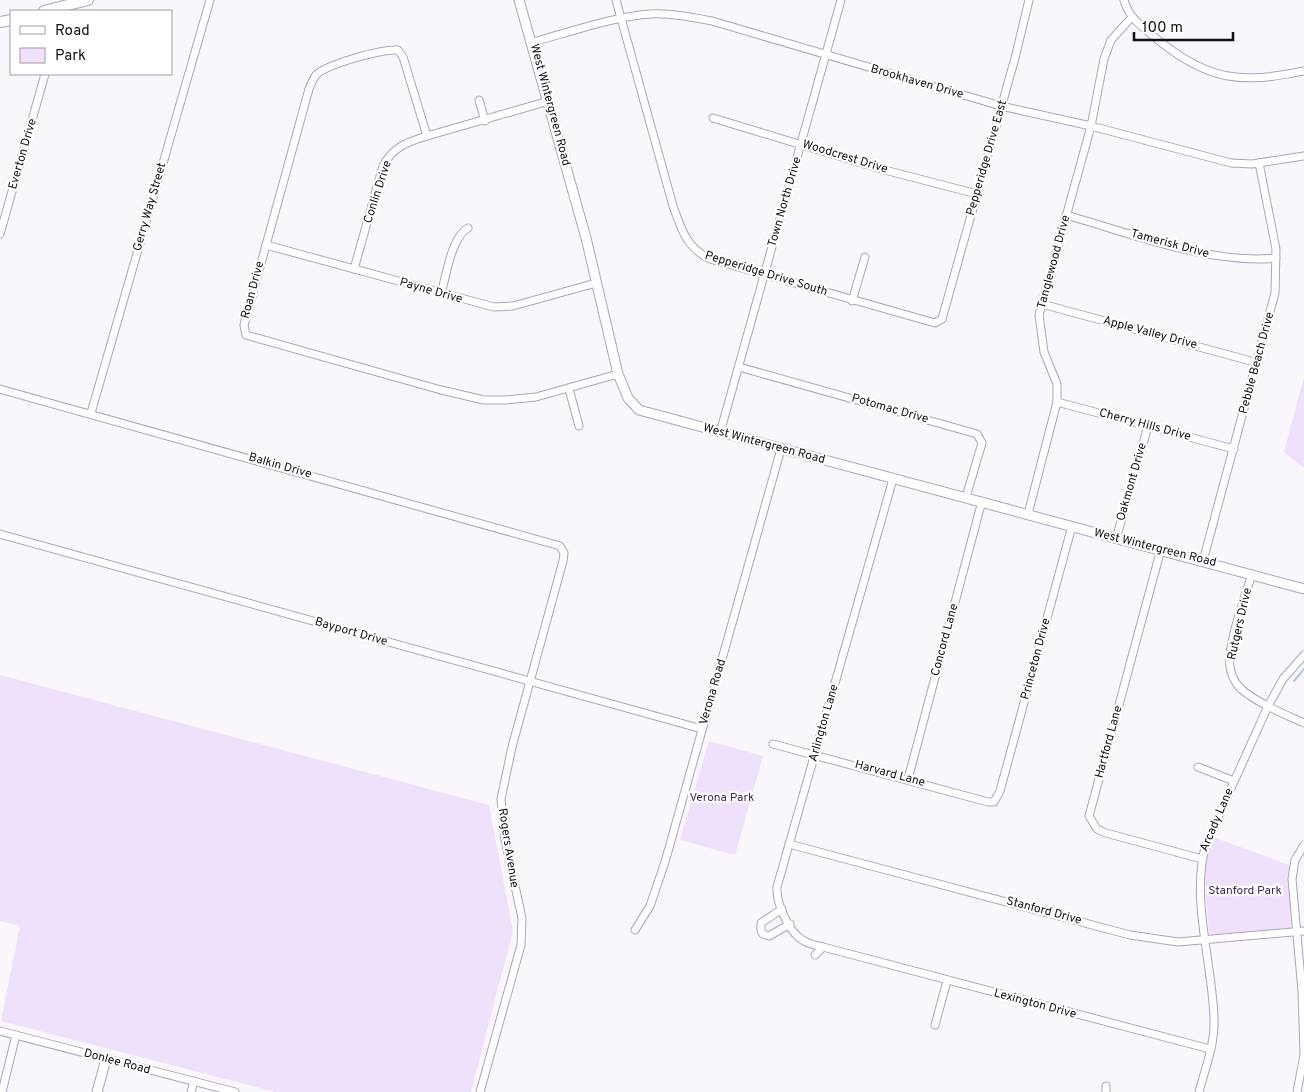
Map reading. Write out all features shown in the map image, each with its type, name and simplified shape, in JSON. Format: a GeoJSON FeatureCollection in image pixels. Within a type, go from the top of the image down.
{"type":"FeatureCollection","features":[{"type":"Feature","properties":{"kind":"main road"},"geometry":{"type":"LineString","coordinates":[[63,9],[88,0]]}},
{"type":"Feature","properties":{"kind":"street","name":"Gerry Way Street"},"geometry":{"type":"LineString","coordinates":[[91,414],[210,0]]}},
{"type":"Feature","properties":{"kind":"street","name":"West Wintergreen Road"},"geometry":{"type":"LineString","coordinates":[[519,0],[549,101],[618,374],[628,398],[639,410],[893,479],[982,501],[1116,539],[1203,560],[1304,589]]}},
{"type":"Feature","properties":{"kind":"street","name":"Pepperidge Drive South"},"geometry":{"type":"LineString","coordinates":[[616,0],[683,235],[689,244],[704,256],[935,324],[940,321],[943,315]]}},
{"type":"Feature","properties":{"kind":"street","name":"Town North Drive"},"geometry":{"type":"LineString","coordinates":[[720,433],[841,0]]}},
{"type":"Feature","properties":{"kind":"street","name":"Pepperidge Drive East"},"geometry":{"type":"LineString","coordinates":[[943,315],[1029,0]]}},
{"type":"Feature","properties":{"kind":"street"},"geometry":{"type":"LineString","coordinates":[[1124,0],[1132,17],[1174,54],[1194,66],[1213,72],[1250,78],[1272,77],[1304,71]]}},
{"type":"Feature","properties":{"kind":"street","name":"Brookhaven Drive"},"geometry":{"type":"LineString","coordinates":[[532,42],[648,14],[687,16],[826,54],[1001,106],[1091,126],[1231,163],[1247,165],[1304,156]]}},
{"type":"Feature","properties":{"kind":"street","name":"Tanglewood Drive"},"geometry":{"type":"LineString","coordinates":[[1028,514],[1057,402],[1056,378],[1044,352],[1041,338],[1040,316],[1042,304],[1091,126],[1104,59],[1111,40],[1132,17]]}},
{"type":"Feature","properties":{"kind":"street","name":"Roan Drive"},"geometry":{"type":"LineString","coordinates":[[427,136],[403,57],[398,50],[331,67],[317,75],[309,89],[244,325],[246,335],[441,390],[484,400],[536,397],[618,374]]}},
{"type":"Feature","properties":{"kind":"street","name":"Everton Drive"},"geometry":{"type":"LineString","coordinates":[[0,234],[45,75]]}},
{"type":"Feature","properties":{"kind":"street"},"geometry":{"type":"LineString","coordinates":[[479,100],[485,120]]}},
{"type":"Feature","properties":{"kind":"street","name":"Conlin Drive"},"geometry":{"type":"LineString","coordinates":[[354,269],[387,158],[399,146],[427,136],[549,101]]}},
{"type":"Feature","properties":{"kind":"street","name":"Woodcrest Drive"},"geometry":{"type":"LineString","coordinates":[[713,118],[881,169],[977,194]]}},
{"type":"Feature","properties":{"kind":"street","name":"Pebble Beach Drive"},"geometry":{"type":"LineString","coordinates":[[1203,560],[1258,362],[1275,293],[1276,258],[1259,163]]}},
{"type":"Feature","properties":{"kind":"street","name":"Tamerisk Drive"},"geometry":{"type":"LineString","coordinates":[[1066,215],[1224,258],[1258,260],[1276,258]]}},
{"type":"Feature","properties":{"kind":"street"},"geometry":{"type":"LineString","coordinates":[[441,294],[456,239],[462,231],[468,228]]}},
{"type":"Feature","properties":{"kind":"street","name":"Payne Drive"},"geometry":{"type":"LineString","coordinates":[[266,245],[486,306],[513,306],[596,283]]}},
{"type":"Feature","properties":{"kind":"street"},"geometry":{"type":"LineString","coordinates":[[852,300],[865,257]]}},
{"type":"Feature","properties":{"kind":"street","name":"Apple Valley Drive"},"geometry":{"type":"LineString","coordinates":[[1042,304],[1258,362]]}},
{"type":"Feature","properties":{"kind":"street","name":"Potomac Drive"},"geometry":{"type":"LineString","coordinates":[[739,367],[977,434],[982,443],[966,497]]}},
{"type":"Feature","properties":{"kind":"street","name":"Balkin Drive"},"geometry":{"type":"LineString","coordinates":[[0,389],[560,546]]}},
{"type":"Feature","properties":{"kind":"street"},"geometry":{"type":"LineString","coordinates":[[569,389],[579,426]]}},
{"type":"Feature","properties":{"kind":"street","name":"Cherry Hills Drive"},"geometry":{"type":"LineString","coordinates":[[1057,402],[1234,449]]}},
{"type":"Feature","properties":{"kind":"street","name":"Oakmont Drive"},"geometry":{"type":"LineString","coordinates":[[1116,539],[1148,426]]}},
{"type":"Feature","properties":{"kind":"street","name":"Verona Road"},"geometry":{"type":"LineString","coordinates":[[635,930],[650,906],[665,862],[781,449]]}},
{"type":"Feature","properties":{"kind":"street","name":"Arlington Lane"},"geometry":{"type":"LineString","coordinates":[[860,957],[799,938],[777,899],[777,888],[893,479]]}},
{"type":"Feature","properties":{"kind":"street","name":"Concord Lane"},"geometry":{"type":"LineString","coordinates":[[908,779],[982,501]]}},
{"type":"Feature","properties":{"kind":"street","name":"Princeton Drive"},"geometry":{"type":"LineString","coordinates":[[1000,791],[1072,526]]}},
{"type":"Feature","properties":{"kind":"street","name":"Bayport Drive"},"geometry":{"type":"LineString","coordinates":[[0,534],[702,729]]}},
{"type":"Feature","properties":{"kind":"street","name":"Rogers Avenue"},"geometry":{"type":"LineString","coordinates":[[480,1092],[521,945],[522,918],[505,840],[501,799],[512,747],[564,562],[564,553],[560,546]]}},
{"type":"Feature","properties":{"kind":"street","name":"Hartford Lane"},"geometry":{"type":"LineString","coordinates":[[1161,549],[1089,816],[1097,829],[1106,833],[1202,859]]}},
{"type":"Feature","properties":{"kind":"street","name":"Rutgers Drive"},"geometry":{"type":"LineString","coordinates":[[1252,574],[1233,642],[1230,668],[1238,686],[1248,695],[1304,723]]}},
{"type":"Feature","properties":{"kind":"street","name":"Arcady Lane"},"geometry":{"type":"LineString","coordinates":[[1199,1092],[1210,1049],[1214,1023],[1205,940],[1202,859],[1234,780],[1268,706],[1283,679],[1304,656]]}},
{"type":"Feature","properties":{"kind":"street","name":"Harvard Lane"},"geometry":{"type":"LineString","coordinates":[[773,744],[988,802],[994,802],[1000,791]]}},
{"type":"Feature","properties":{"kind":"street"},"geometry":{"type":"LineString","coordinates":[[1198,767],[1234,780]]}},
{"type":"Feature","properties":{"kind":"street","name":"Stanford Drive"},"geometry":{"type":"LineString","coordinates":[[789,844],[1130,935],[1169,942],[1300,932]]}},
{"type":"Feature","properties":{"kind":"street"},"geometry":{"type":"LineString","coordinates":[[1297,1092],[1304,1055],[1300,932],[1293,869],[1304,845]]}},
{"type":"Feature","properties":{"kind":"street"},"geometry":{"type":"LineString","coordinates":[[782,909],[761,923],[760,930],[763,934],[769,936],[790,924]]}},
{"type":"Feature","properties":{"kind":"street"},"geometry":{"type":"LineString","coordinates":[[815,955],[823,947]]}},
{"type":"Feature","properties":{"kind":"street","name":"Lexington Drive"},"geometry":{"type":"LineString","coordinates":[[860,957],[1210,1049]]}},
{"type":"Feature","properties":{"kind":"street"},"geometry":{"type":"LineString","coordinates":[[935,1025],[947,981]]}},
{"type":"Feature","properties":{"kind":"street","name":"Donlee Road"},"geometry":{"type":"LineString","coordinates":[[0,1031],[235,1092]]}},
{"type":"Feature","properties":{"kind":"street"},"geometry":{"type":"LineString","coordinates":[[2,1092],[16,1035]]}},
{"type":"Feature","properties":{"kind":"street"},"geometry":{"type":"LineString","coordinates":[[97,1092],[106,1058]]}},
{"type":"Feature","properties":{"kind":"street"},"geometry":{"type":"LineString","coordinates":[[191,1092],[194,1082]]}},
{"type":"Feature","properties":{"kind":"green space"},"geometry":{"type":"Polygon","coordinates":[[[1304,377],[1304,468],[1284,452],[1304,377]]]}},
{"type":"Feature","properties":{"kind":"green space"},"geometry":{"type":"Polygon","coordinates":[[[0,675],[489,805],[513,931],[471,1092],[275,1092],[1,1021],[20,926],[0,921],[0,675]]]}},
{"type":"Feature","properties":{"kind":"green space","name":"Verona Park"},"geometry":{"type":"Polygon","coordinates":[[[709,741],[763,756],[735,855],[680,840],[709,741]]]}},
{"type":"Feature","properties":{"kind":"green space","name":"Stanford Park"},"geometry":{"type":"Polygon","coordinates":[[[1213,837],[1289,865],[1291,928],[1209,935],[1204,868],[1213,837]]]}},
{"type":"Feature","properties":{"kind":"waterway"},"geometry":{"type":"LineString","coordinates":[[1294,681],[1304,669]]}}]}
